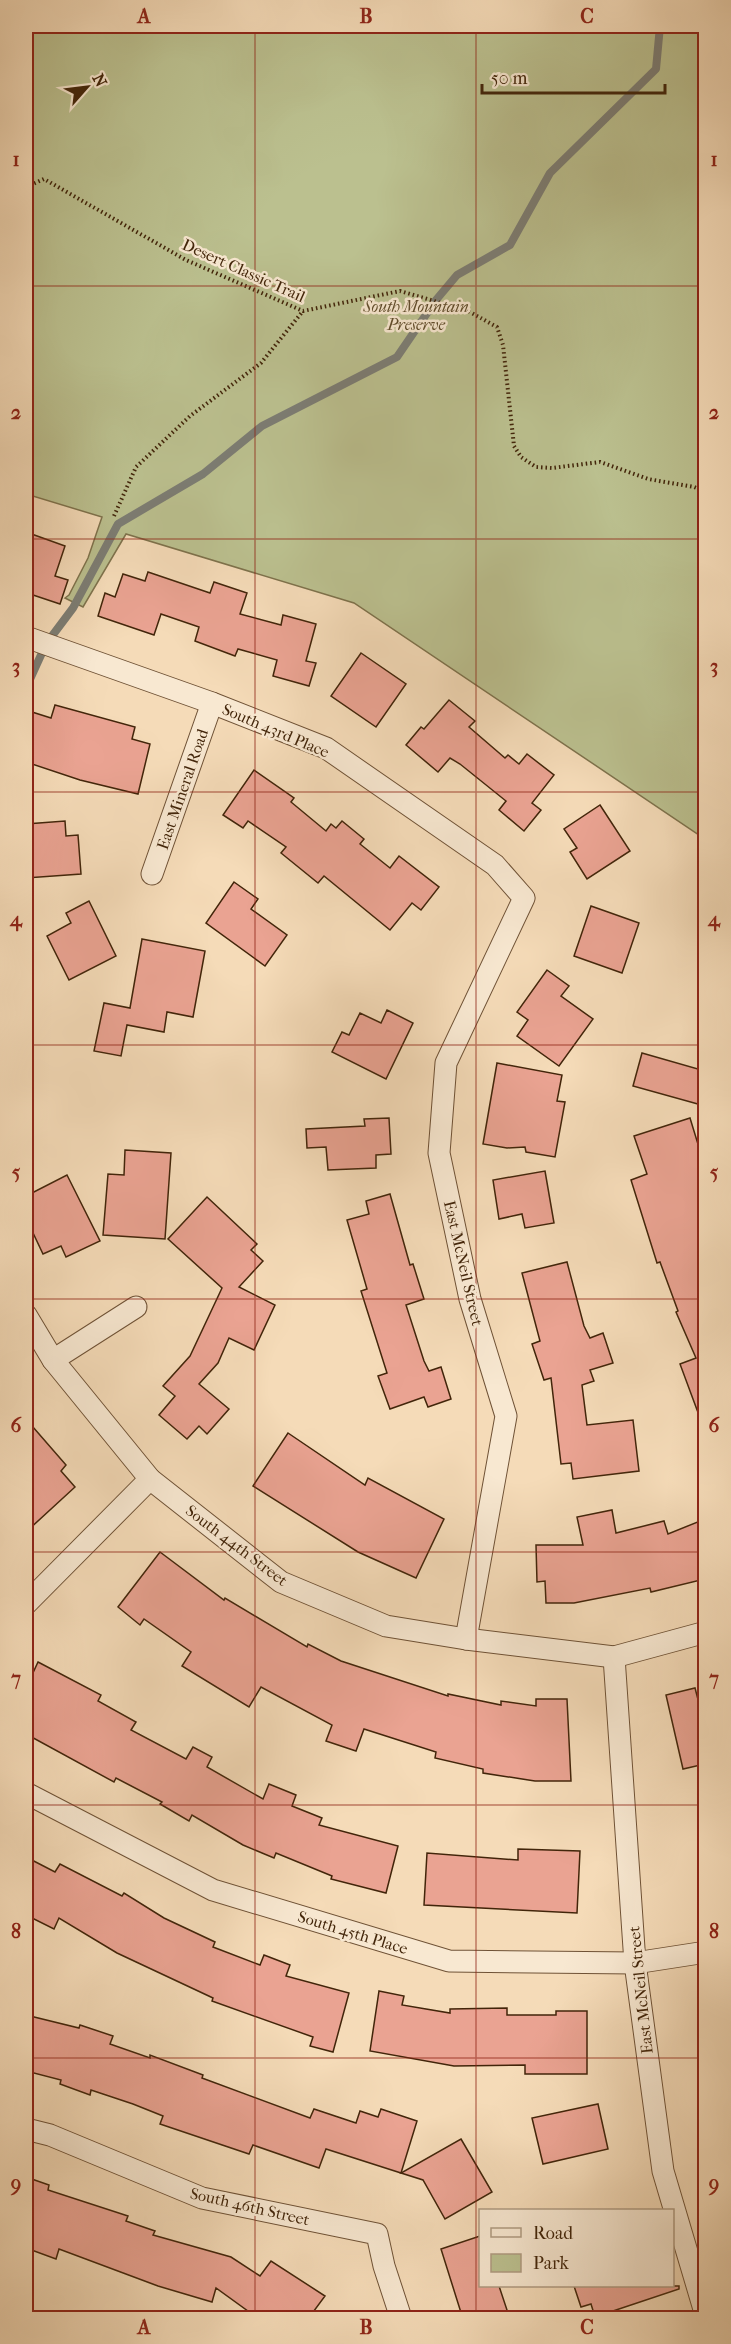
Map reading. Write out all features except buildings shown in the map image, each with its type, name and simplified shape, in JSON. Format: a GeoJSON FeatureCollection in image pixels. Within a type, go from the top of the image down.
{"type":"FeatureCollection","features":[{"type":"Feature","properties":{"kind":"street","name":"South 43rd Place"},"geometry":{"type":"LineString","coordinates":[[26,637],[212,703],[326,748],[495,865],[524,898]]}},
{"type":"Feature","properties":{"kind":"street","name":"East Mineral Road"},"geometry":{"type":"LineString","coordinates":[[152,874],[212,703]]}},
{"type":"Feature","properties":{"kind":"street","name":"East McNeil Street"},"geometry":{"type":"LineString","coordinates":[[466,1639],[506,1416],[470,1299],[439,1153],[446,1063],[524,898]]}},
{"type":"Feature","properties":{"kind":"street"},"geometry":{"type":"LineString","coordinates":[[53,1360],[136,1307]]}},
{"type":"Feature","properties":{"kind":"street","name":"South 44th Street"},"geometry":{"type":"LineString","coordinates":[[26,1315],[53,1360],[150,1479],[280,1582],[386,1626],[466,1639],[614,1657],[705,1632]]}},
{"type":"Feature","properties":{"kind":"street"},"geometry":{"type":"LineString","coordinates":[[26,1604],[150,1479]]}},
{"type":"Feature","properties":{"kind":"street","name":"East McNeil Street"},"geometry":{"type":"LineString","coordinates":[[614,1657],[635,1963],[663,2171],[705,2316]]}},
{"type":"Feature","properties":{"kind":"street","name":"South 45th Place"},"geometry":{"type":"LineString","coordinates":[[26,1793],[213,1890],[448,1961],[635,1963],[705,1952]]}},
{"type":"Feature","properties":{"kind":"street","name":"South 46th Street"},"geometry":{"type":"LineString","coordinates":[[26,2128],[50,2135],[202,2198],[377,2234],[384,2266],[401,2319]]}},
{"type":"Feature","properties":{"kind":"path","name":"Desert Classic Trail"},"geometry":{"type":"LineString","coordinates":[[26,187],[44,179],[186,260],[303,312],[400,291],[468,311],[497,327],[503,345],[514,446],[521,458],[536,467],[552,468],[600,462],[648,479],[694,487],[705,492]]}},
{"type":"Feature","properties":{"kind":"path"},"geometry":{"type":"LineString","coordinates":[[114,516],[136,467],[190,416],[261,363],[303,312]]}},
{"type":"Feature","properties":{"kind":"green space","name":"South Mountain Preserve"},"geometry":{"type":"Polygon","coordinates":[[[26,26],[705,26],[705,839],[354,603],[126,534],[83,607],[65,598],[69,595],[88,558],[102,517],[26,494],[26,26]]]}},
{"type":"Feature","properties":{"kind":"waterway"},"geometry":{"type":"LineString","coordinates":[[26,688],[46,644],[73,608],[118,524],[203,474],[262,426],[397,357],[436,300],[457,275],[510,245],[550,173],[656,69],[660,26]]}}]}
